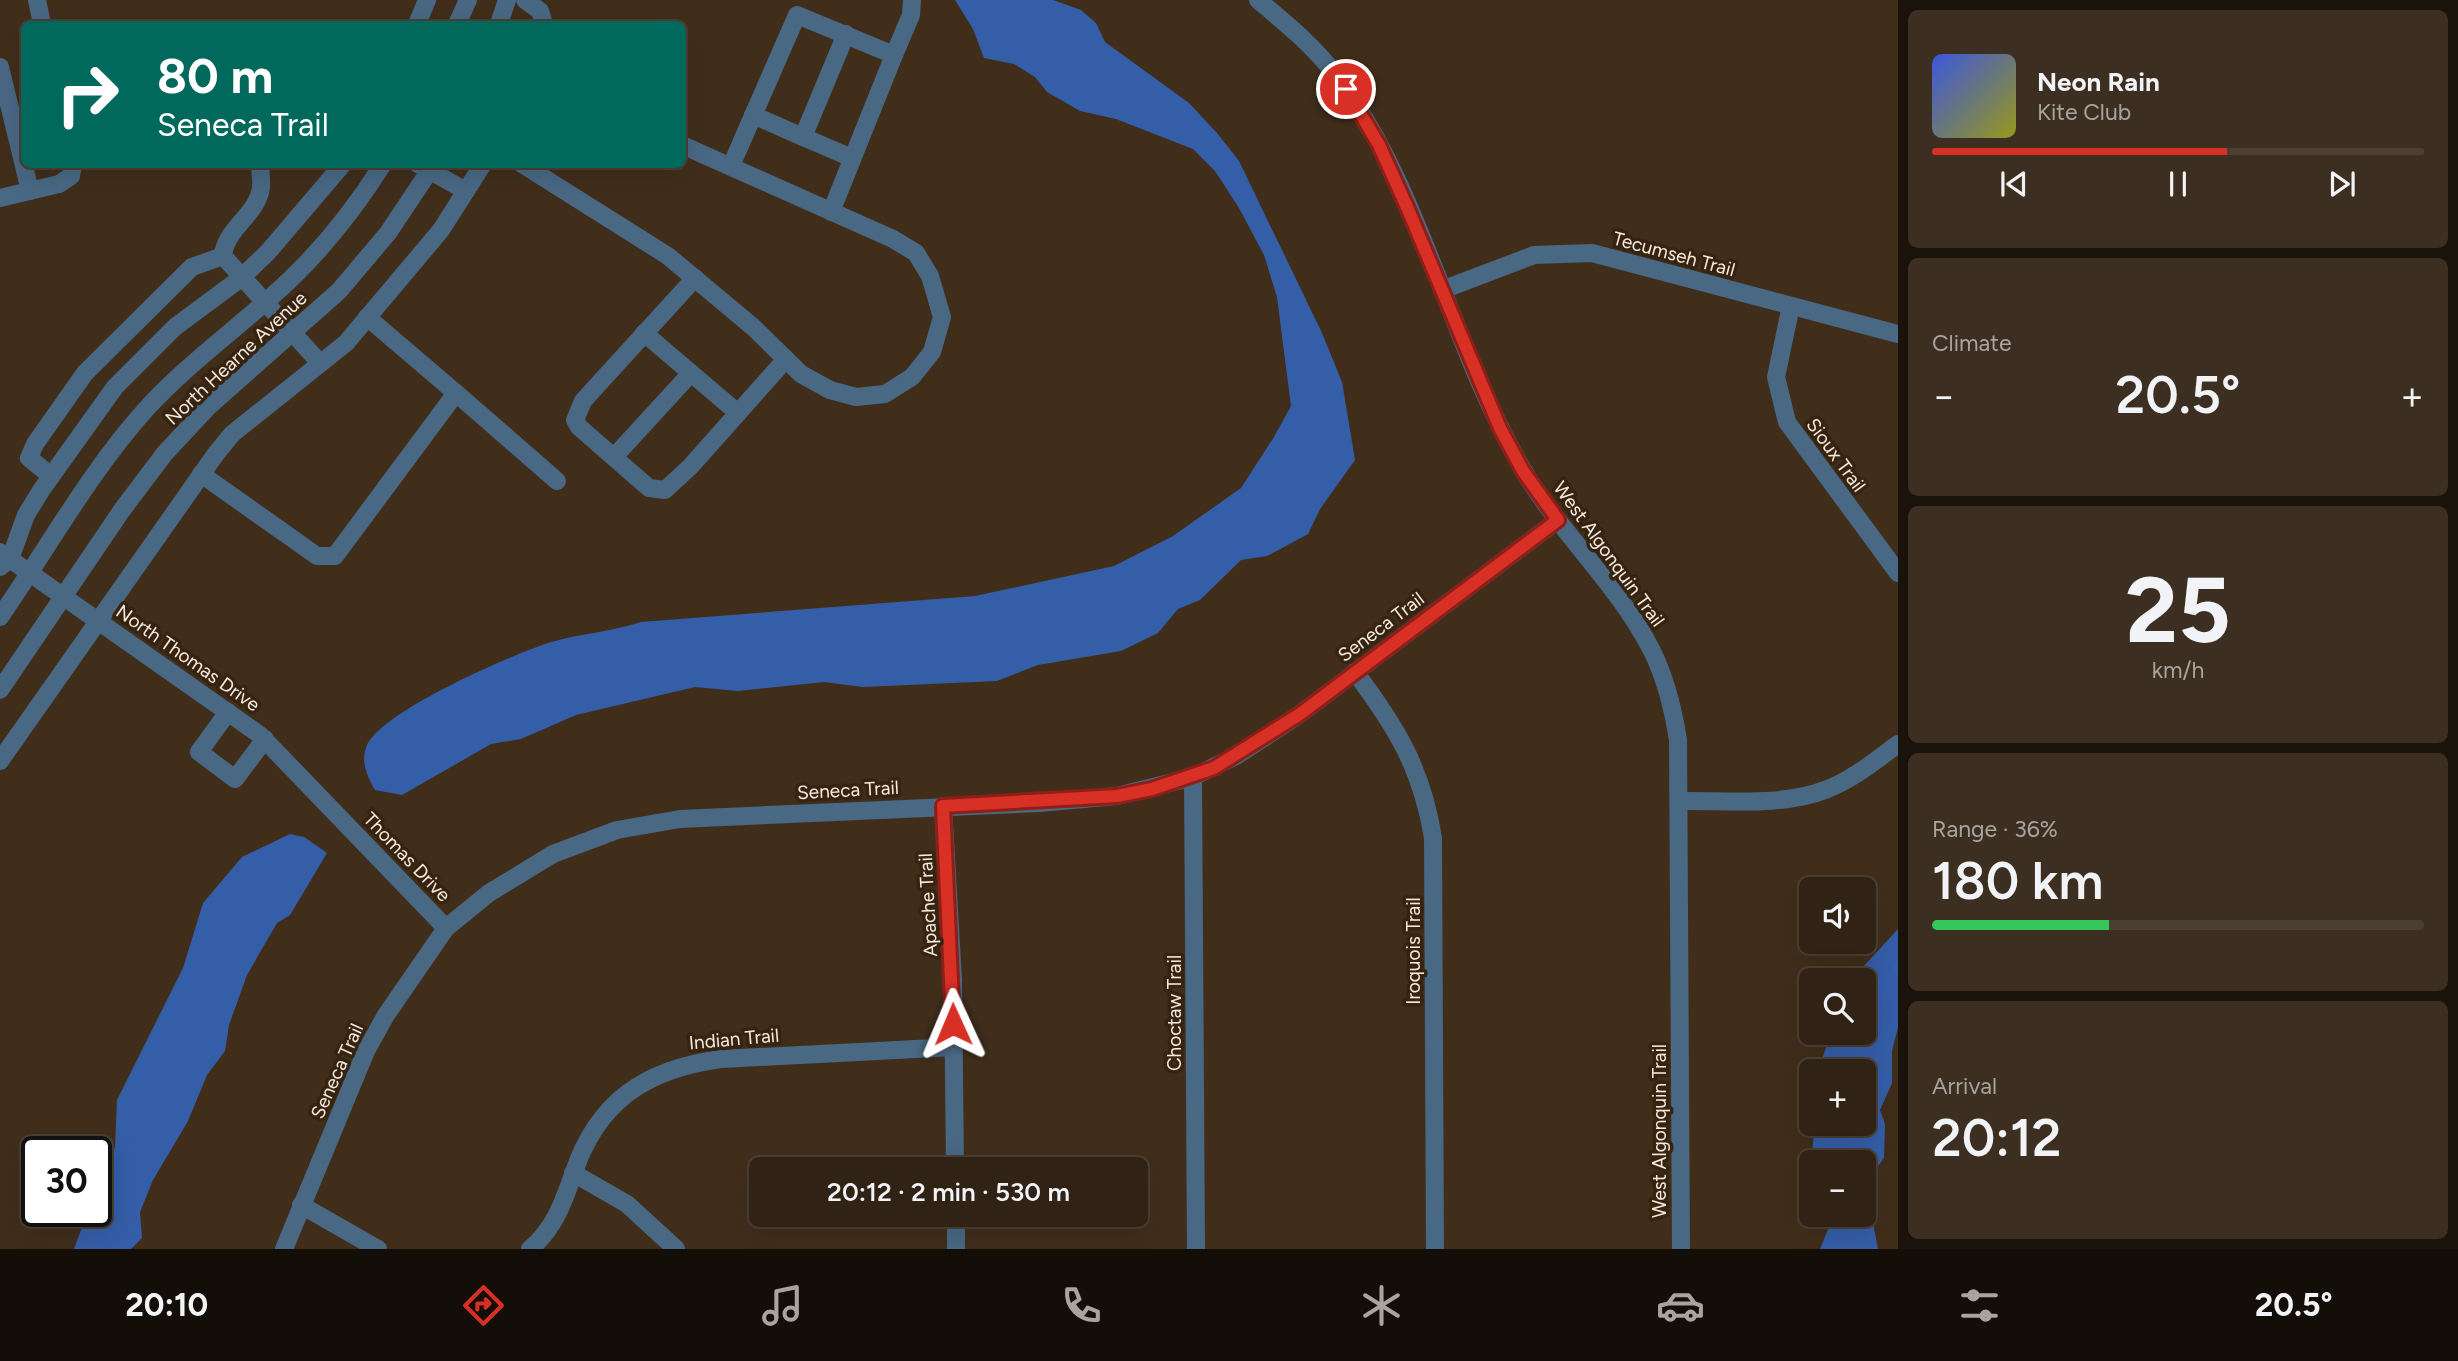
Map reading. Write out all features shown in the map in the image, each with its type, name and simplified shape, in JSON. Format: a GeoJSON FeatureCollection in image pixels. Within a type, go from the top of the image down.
{"type":"FeatureCollection","features":[{"type":"Feature","properties":{"kind":"street"},"geometry":{"type":"LineString","coordinates":[[37,0],[41,21]]}},
{"type":"Feature","properties":{"kind":"street"},"geometry":{"type":"LineString","coordinates":[[418,21],[427,0]]}},
{"type":"Feature","properties":{"kind":"street"},"geometry":{"type":"LineString","coordinates":[[458,21],[468,0]]}},
{"type":"Feature","properties":{"kind":"street"},"geometry":{"type":"LineString","coordinates":[[500,21],[507,0]]}},
{"type":"Feature","properties":{"kind":"street"},"geometry":{"type":"LineString","coordinates":[[525,0],[540,10],[543,21]]}},
{"type":"Feature","properties":{"kind":"street"},"geometry":{"type":"LineString","coordinates":[[831,212],[911,15],[912,0]]}},
{"type":"Feature","properties":{"kind":"street","name":"West Algonquin Trail"},"geometry":{"type":"LineString","coordinates":[[1258,0],[1303,38],[1333,71],[1358,107],[1379,145],[1500,428],[1523,471],[1651,649],[1672,705],[1678,740],[1681,1249]]}},
{"type":"Feature","properties":{"kind":"street"},"geometry":{"type":"LineString","coordinates":[[731,166],[797,15],[894,55]]}},
{"type":"Feature","properties":{"kind":"street"},"geometry":{"type":"LineString","coordinates":[[803,137],[846,34]]}},
{"type":"Feature","properties":{"kind":"street"},"geometry":{"type":"LineString","coordinates":[[0,67],[21,154]]}},
{"type":"Feature","properties":{"kind":"street"},"geometry":{"type":"LineString","coordinates":[[753,115],[852,159]]}},
{"type":"Feature","properties":{"kind":"street"},"geometry":{"type":"LineString","coordinates":[[528,168],[668,256],[802,374],[830,390],[856,397],[885,394],[912,377],[932,352],[942,317],[930,276],[916,253],[686,147]]}},
{"type":"Feature","properties":{"kind":"street"},"geometry":{"type":"LineString","coordinates":[[24,168],[30,191]]}},
{"type":"Feature","properties":{"kind":"street"},"geometry":{"type":"LineString","coordinates":[[0,198],[59,184],[71,176],[72,168]]}},
{"type":"Feature","properties":{"kind":"street"},"geometry":{"type":"LineString","coordinates":[[260,168],[261,189],[248,215],[224,242],[223,256],[320,363]]}},
{"type":"Feature","properties":{"kind":"street"},"geometry":{"type":"LineString","coordinates":[[3,559],[26,515],[51,476],[115,387],[175,327],[241,278],[295,222],[340,168]]}},
{"type":"Feature","properties":{"kind":"street","name":"North Hearne Avenue"},"geometry":{"type":"LineString","coordinates":[[0,617],[108,457],[146,409],[196,358],[265,303],[322,247],[363,196],[380,168]]}},
{"type":"Feature","properties":{"kind":"street","name":"North Hearne Avenue"},"geometry":{"type":"LineString","coordinates":[[0,690],[122,510],[165,453],[208,407],[339,291],[388,233],[426,168]]}},
{"type":"Feature","properties":{"kind":"street"},"geometry":{"type":"LineString","coordinates":[[429,168],[466,191]]}},
{"type":"Feature","properties":{"kind":"street"},"geometry":{"type":"LineString","coordinates":[[0,761],[201,474],[232,434],[346,343],[440,230],[480,168]]}},
{"type":"Feature","properties":{"kind":"street","name":"Tecumseh Trail"},"geometry":{"type":"LineString","coordinates":[[1442,290],[1516,259],[1572,251],[1592,253],[1898,334]]}},
{"type":"Feature","properties":{"kind":"street"},"geometry":{"type":"LineString","coordinates":[[51,476],[29,458],[35,444],[85,373],[192,267],[223,256]]}},
{"type":"Feature","properties":{"kind":"street"},"geometry":{"type":"LineString","coordinates":[[695,278],[599,380],[583,401],[575,419],[579,427],[649,488],[665,490],[786,359]]}},
{"type":"Feature","properties":{"kind":"street","name":"Sioux Trail"},"geometry":{"type":"LineString","coordinates":[[1791,306],[1776,377],[1787,422],[1898,573]]}},
{"type":"Feature","properties":{"kind":"street"},"geometry":{"type":"LineString","coordinates":[[367,317],[557,481]]}},
{"type":"Feature","properties":{"kind":"street"},"geometry":{"type":"LineString","coordinates":[[644,332],[738,413]]}},
{"type":"Feature","properties":{"kind":"street"},"geometry":{"type":"LineString","coordinates":[[614,457],[691,373]]}},
{"type":"Feature","properties":{"kind":"street"},"geometry":{"type":"LineString","coordinates":[[201,474],[317,556],[335,556],[456,393]]}},
{"type":"Feature","properties":{"kind":"street","name":"Seneca Trail"},"geometry":{"type":"LineString","coordinates":[[284,1249],[366,1051],[386,1015],[446,928],[489,893],[554,853],[617,831],[680,819],[1117,796],[1193,777],[1236,756],[1355,673],[1558,520]]}},
{"type":"Feature","properties":{"kind":"street","name":"North Thomas Drive"},"geometry":{"type":"LineString","coordinates":[[3,559],[31,573],[65,596],[265,739],[337,814]]}},
{"type":"Feature","properties":{"kind":"street","name":"Iroquois Trail"},"geometry":{"type":"LineString","coordinates":[[1355,673],[1408,750],[1427,802],[1433,838],[1435,1249]]}},
{"type":"Feature","properties":{"kind":"street"},"geometry":{"type":"LineString","coordinates":[[228,712],[199,752],[235,779],[265,739]]}},
{"type":"Feature","properties":{"kind":"street"},"geometry":{"type":"LineString","coordinates":[[1679,801],[1788,799],[1808,795],[1852,777],[1898,744]]}},
{"type":"Feature","properties":{"kind":"street","name":"Choctaw Trail"},"geometry":{"type":"LineString","coordinates":[[1193,777],[1196,1249]]}},
{"type":"Feature","properties":{"kind":"street","name":"Apache Trail"},"geometry":{"type":"LineString","coordinates":[[943,806],[954,1047],[955,1157]]}},
{"type":"Feature","properties":{"kind":"street","name":"Thomas Drive"},"geometry":{"type":"LineString","coordinates":[[337,814],[446,928]]}},
{"type":"Feature","properties":{"kind":"street","name":"Indian Trail"},"geometry":{"type":"LineString","coordinates":[[530,1249],[556,1219],[573,1173],[593,1133],[623,1096],[646,1079],[672,1068],[721,1059],[954,1047]]}},
{"type":"Feature","properties":{"kind":"street"},"geometry":{"type":"LineString","coordinates":[[573,1173],[626,1205],[676,1249]]}},
{"type":"Feature","properties":{"kind":"street"},"geometry":{"type":"LineString","coordinates":[[301,1205],[378,1249]]}},
{"type":"Feature","properties":{"kind":"street"},"geometry":{"type":"LineString","coordinates":[[956,1227],[956,1249]]}},
{"type":"Feature","properties":{"kind":"water"},"geometry":{"type":"Polygon","coordinates":[[[955,0],[1053,0],[1081,10],[1096,23],[1105,42],[1189,103],[1239,161],[1322,333],[1342,382],[1355,460],[1320,509],[1308,534],[1267,556],[1241,560],[1200,600],[1178,609],[1158,633],[1121,651],[1038,665],[997,681],[863,687],[824,682],[738,691],[695,687],[576,715],[521,739],[491,744],[402,795],[375,790],[367,774],[364,757],[367,745],[378,731],[397,716],[449,686],[548,643],[641,622],[975,596],[1114,566],[1173,536],[1241,488],[1291,406],[1277,297],[1264,255],[1239,208],[1215,171],[1193,149],[1116,119],[1080,111],[1047,92],[1035,77],[1014,64],[984,58],[973,29],[955,0]]]}},
{"type":"Feature","properties":{"kind":"water"},"geometry":{"type":"Polygon","coordinates":[[[290,834],[304,837],[327,853],[290,915],[277,923],[247,975],[229,1025],[225,1051],[207,1075],[188,1121],[153,1180],[140,1212],[142,1238],[131,1249],[74,1249],[82,1227],[112,1227],[112,1154],[115,1147],[117,1100],[183,968],[203,903],[242,857],[290,834]]]}},
{"type":"Feature","properties":{"kind":"water"},"geometry":{"type":"Polygon","coordinates":[[[1898,929],[1898,1027],[1892,1051],[1892,1083],[1880,1110],[1885,1124],[1884,1158],[1876,1169],[1876,1150],[1812,1150],[1814,1136],[1876,1136],[1876,1059],[1822,1059],[1827,1045],[1876,1045],[1876,968],[1862,968],[1898,929]]]}},
{"type":"Feature","properties":{"kind":"water"},"geometry":{"type":"Polygon","coordinates":[[[1829,1227],[1874,1227],[1878,1249],[1820,1249],[1829,1227]]]}},
{"type":"Feature","properties":{"kind":"route"},"geometry":{"type":"LineString","coordinates":[[953,1024],[943,806],[1040,803],[1117,796],[1152,789],[1214,768],[1300,714],[1558,520],[1523,471],[1500,428],[1379,145],[1346,89]]}}]}
